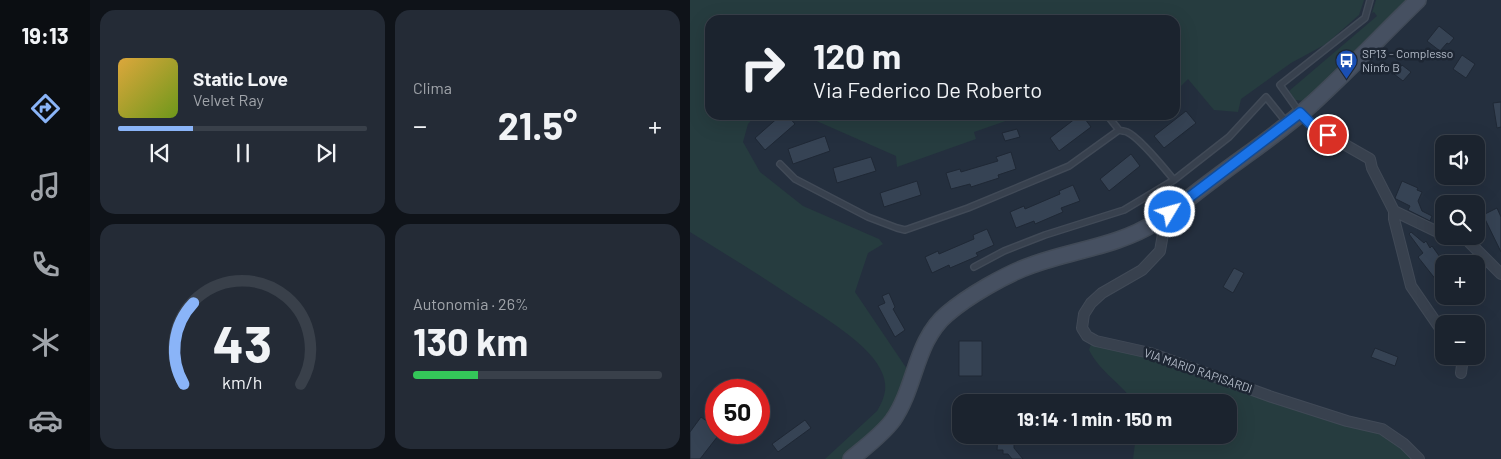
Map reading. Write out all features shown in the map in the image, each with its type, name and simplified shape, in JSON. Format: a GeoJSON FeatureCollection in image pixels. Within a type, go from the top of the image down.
{"type":"FeatureCollection","features":[{"type":"Feature","properties":{"kind":"main road"},"geometry":{"type":"LineString","coordinates":[[851,459],[893,420],[927,339],[935,326],[947,314],[980,291],[1017,270],[1117,241],[1156,222],[1312,104],[1418,0]]}},
{"type":"Feature","properties":{"kind":"street"},"geometry":{"type":"LineString","coordinates":[[1300,113],[1314,127],[1370,159],[1372,168],[1394,211],[1394,219],[1411,286],[1435,321]]}},
{"type":"Feature","properties":{"kind":"street"},"geometry":{"type":"LineString","coordinates":[[1394,211],[1435,231]]}},
{"type":"Feature","properties":{"kind":"street","name":"VIA MARIO RAPISARDI"},"geometry":{"type":"LineString","coordinates":[[1156,222],[1163,234],[1160,251],[1142,270],[1102,293],[1091,303],[1084,314],[1082,328],[1087,336],[1096,341],[1150,353],[1272,397],[1346,421],[1382,429],[1404,444],[1419,459]]}},
{"type":"Feature","properties":{"kind":"street"},"geometry":{"type":"LineString","coordinates":[[1472,245],[1501,274]]}},
{"type":"Feature","properties":{"kind":"street"},"geometry":{"type":"LineString","coordinates":[[1461,373],[1462,365]]}},
{"type":"Feature","properties":{"kind":"lane"},"geometry":{"type":"LineString","coordinates":[[1300,113],[1280,85],[1364,18],[1370,0]]}},
{"type":"Feature","properties":{"kind":"lane"},"geometry":{"type":"LineString","coordinates":[[974,267],[1004,251],[1037,238],[1124,210],[1174,180],[1229,137],[1266,97],[1287,124]]}},
{"type":"Feature","properties":{"kind":"lane"},"geometry":{"type":"LineString","coordinates":[[1111,120],[1119,130],[1126,131],[1134,136],[1174,180]]}},
{"type":"Feature","properties":{"kind":"lane"},"geometry":{"type":"LineString","coordinates":[[780,164],[795,179],[868,217],[905,230],[968,208],[1069,166],[1119,130]]}},
{"type":"Feature","properties":{"kind":"green space"},"geometry":{"type":"Polygon","coordinates":[[[690,0],[1364,0],[1359,15],[1326,44],[1291,63],[1241,99],[1238,112],[1214,110],[1188,79],[1181,86],[1180,85],[1180,15],[705,15],[705,120],[752,120],[748,124],[743,142],[760,172],[803,206],[879,239],[883,244],[868,253],[855,292],[907,369],[897,400],[887,416],[870,436],[843,459],[825,459],[877,411],[882,402],[885,394],[885,385],[883,375],[877,364],[857,342],[831,322],[690,232],[690,0]]]}},
{"type":"Feature","properties":{"kind":"green space"},"geometry":{"type":"Polygon","coordinates":[[[1376,0],[1408,0],[1304,101],[1295,100],[1289,91],[1377,16],[1374,12],[1372,13],[1376,0]]]}},
{"type":"Feature","properties":{"kind":"green space"},"geometry":{"type":"Polygon","coordinates":[[[814,120],[1009,120],[974,132],[976,139],[897,167],[896,156],[814,120]]]}},
{"type":"Feature","properties":{"kind":"green space"},"geometry":{"type":"Polygon","coordinates":[[[1091,344],[1152,358],[1237,390],[1381,434],[1393,440],[1413,459],[1133,459],[1135,444],[1237,444],[1237,394],[1128,394],[1099,365],[1089,350],[1091,344]]]}},
{"type":"Feature","properties":{"kind":"building"},"geometry":{"type":"Polygon","coordinates":[[[1439,26],[1454,38],[1440,51],[1427,41],[1439,26]]]}},
{"type":"Feature","properties":{"kind":"building"},"geometry":{"type":"Polygon","coordinates":[[[1462,55],[1475,64],[1466,78],[1453,69],[1462,55]]]}},
{"type":"Feature","properties":{"kind":"building"},"geometry":{"type":"Polygon","coordinates":[[[1402,65],[1411,72],[1403,81],[1394,74],[1402,65]]]}},
{"type":"Feature","properties":{"kind":"building"},"geometry":{"type":"Polygon","coordinates":[[[1501,102],[1501,127],[1497,128],[1493,103],[1501,102]]]}},
{"type":"Feature","properties":{"kind":"building"},"geometry":{"type":"Polygon","coordinates":[[[1186,111],[1196,123],[1164,148],[1154,136],[1174,120],[1180,120],[1180,116],[1186,111]]]}},
{"type":"Feature","properties":{"kind":"building"},"geometry":{"type":"Polygon","coordinates":[[[775,120],[791,120],[795,124],[765,150],[755,138],[775,120]]]}},
{"type":"Feature","properties":{"kind":"building"},"geometry":{"type":"Polygon","coordinates":[[[1073,120],[1086,120],[1091,127],[1059,151],[1050,138],[1073,120]]]}},
{"type":"Feature","properties":{"kind":"building"},"geometry":{"type":"Polygon","coordinates":[[[1017,129],[1020,137],[1005,141],[1002,133],[1017,129]]]}},
{"type":"Feature","properties":{"kind":"building"},"geometry":{"type":"Polygon","coordinates":[[[825,136],[830,151],[793,164],[788,149],[825,136]]]}},
{"type":"Feature","properties":{"kind":"building"},"geometry":{"type":"Polygon","coordinates":[[[1011,152],[1016,169],[998,175],[999,178],[971,187],[970,184],[951,189],[946,173],[960,169],[961,172],[998,161],[996,157],[1011,152]]]}},
{"type":"Feature","properties":{"kind":"building"},"geometry":{"type":"Polygon","coordinates":[[[1131,154],[1140,166],[1109,191],[1100,179],[1131,154]]]}},
{"type":"Feature","properties":{"kind":"building"},"geometry":{"type":"Polygon","coordinates":[[[871,157],[876,171],[837,183],[833,168],[871,157]]]}},
{"type":"Feature","properties":{"kind":"building"},"geometry":{"type":"Polygon","coordinates":[[[917,181],[921,195],[884,207],[880,193],[917,181]]]}},
{"type":"Feature","properties":{"kind":"building"},"geometry":{"type":"Polygon","coordinates":[[[1402,181],[1418,188],[1417,190],[1422,192],[1418,201],[1422,211],[1432,216],[1430,221],[1408,210],[1410,206],[1395,198],[1402,181]]]}},
{"type":"Feature","properties":{"kind":"building"},"geometry":{"type":"Polygon","coordinates":[[[1073,185],[1080,201],[1061,208],[1063,212],[1035,224],[1034,221],[1016,228],[1010,212],[1024,206],[1025,209],[1060,194],[1059,191],[1073,185]]]}},
{"type":"Feature","properties":{"kind":"building"},"geometry":{"type":"Polygon","coordinates":[[[1497,208],[1501,217],[1501,252],[1485,219],[1485,214],[1497,208]]]}},
{"type":"Feature","properties":{"kind":"building"},"geometry":{"type":"Polygon","coordinates":[[[987,229],[994,245],[976,253],[978,256],[950,268],[949,265],[932,273],[925,257],[938,251],[939,254],[974,239],[973,235],[987,229]]]}},
{"type":"Feature","properties":{"kind":"building"},"geometry":{"type":"Polygon","coordinates":[[[1411,232],[1424,243],[1426,241],[1430,248],[1432,246],[1439,255],[1435,255],[1435,279],[1418,257],[1423,253],[1409,234],[1411,232]]]}},
{"type":"Feature","properties":{"kind":"building"},"geometry":{"type":"Polygon","coordinates":[[[1234,268],[1244,273],[1233,293],[1223,287],[1234,268]]]}},
{"type":"Feature","properties":{"kind":"building"},"geometry":{"type":"Polygon","coordinates":[[[889,293],[895,307],[893,309],[905,330],[895,337],[878,306],[885,303],[882,296],[889,293]]]}},
{"type":"Feature","properties":{"kind":"building"},"geometry":{"type":"Polygon","coordinates":[[[959,341],[982,341],[982,376],[959,376],[959,341]]]}},
{"type":"Feature","properties":{"kind":"building"},"geometry":{"type":"Polygon","coordinates":[[[1375,348],[1398,357],[1395,366],[1371,357],[1375,348]]]}},
{"type":"Feature","properties":{"kind":"building"},"geometry":{"type":"Polygon","coordinates":[[[701,417],[705,420],[705,444],[712,444],[700,459],[690,459],[690,432],[701,417]]]}},
{"type":"Feature","properties":{"kind":"building"},"geometry":{"type":"Polygon","coordinates":[[[805,420],[811,428],[778,452],[772,444],[805,420]]]}},
{"type":"Feature","properties":{"kind":"building"},"geometry":{"type":"Polygon","coordinates":[[[997,444],[1014,444],[1014,448],[1023,459],[1012,459],[1008,454],[1003,454],[1003,450],[997,450],[997,444]]]}},
{"type":"Feature","properties":{"kind":"place","name":"SP13 - Complesso Ninfo B"},"geometry":{"type":"Point","coordinates":[1346,80]}},
{"type":"Feature","properties":{"kind":"route"},"geometry":{"type":"LineString","coordinates":[[1170,212],[1300,113],[1314,127],[1328,135]]}}]}
